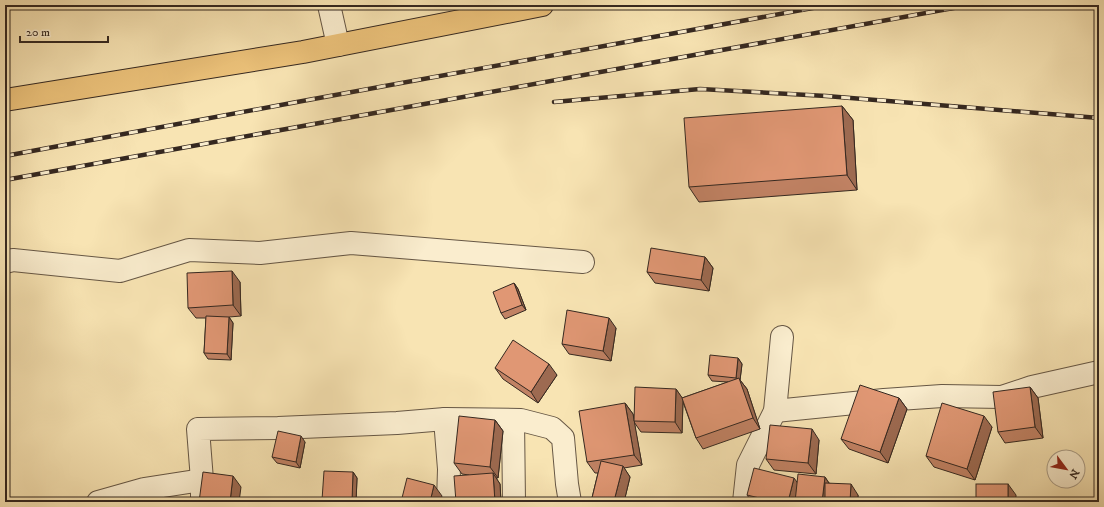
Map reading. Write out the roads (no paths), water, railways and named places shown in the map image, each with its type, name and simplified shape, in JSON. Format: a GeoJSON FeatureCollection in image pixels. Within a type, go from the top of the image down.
{"type":"FeatureCollection","features":[{"type":"Feature","properties":{"kind":"main road"},"geometry":{"type":"LineString","coordinates":[[5,100],[303,52],[542,5]]}},
{"type":"Feature","properties":{"kind":"street"},"geometry":{"type":"LineString","coordinates":[[329,5],[338,45]]}},
{"type":"Feature","properties":{"kind":"street"},"geometry":{"type":"LineString","coordinates":[[5,262],[13,260],[120,271],[189,250],[260,253],[351,243],[583,262]]}},
{"type":"Feature","properties":{"kind":"street"},"geometry":{"type":"LineString","coordinates":[[744,502],[748,465],[775,411],[782,337]]}},
{"type":"Feature","properties":{"kind":"street"},"geometry":{"type":"LineString","coordinates":[[775,411],[884,400],[942,396],[1002,397],[1032,388],[1099,372]]}},
{"type":"Feature","properties":{"kind":"street"},"geometry":{"type":"LineString","coordinates":[[445,419],[449,468],[448,502]]}},
{"type":"Feature","properties":{"kind":"street"},"geometry":{"type":"LineString","coordinates":[[202,502],[202,480],[198,429],[278,428],[445,419],[521,420],[552,428],[563,438],[570,502]]}},
{"type":"Feature","properties":{"kind":"street"},"geometry":{"type":"LineString","coordinates":[[513,420],[514,502]]}},
{"type":"Feature","properties":{"kind":"street"},"geometry":{"type":"LineString","coordinates":[[98,502],[144,489],[202,480]]}},
{"type":"Feature","properties":{"kind":"railway"},"geometry":{"type":"LineString","coordinates":[[5,156],[829,5]]}},
{"type":"Feature","properties":{"kind":"railway"},"geometry":{"type":"LineString","coordinates":[[5,180],[970,5]]}},
{"type":"Feature","properties":{"kind":"railway"},"geometry":{"type":"LineString","coordinates":[[554,102],[700,89],[826,96],[1099,118]]}}]}
